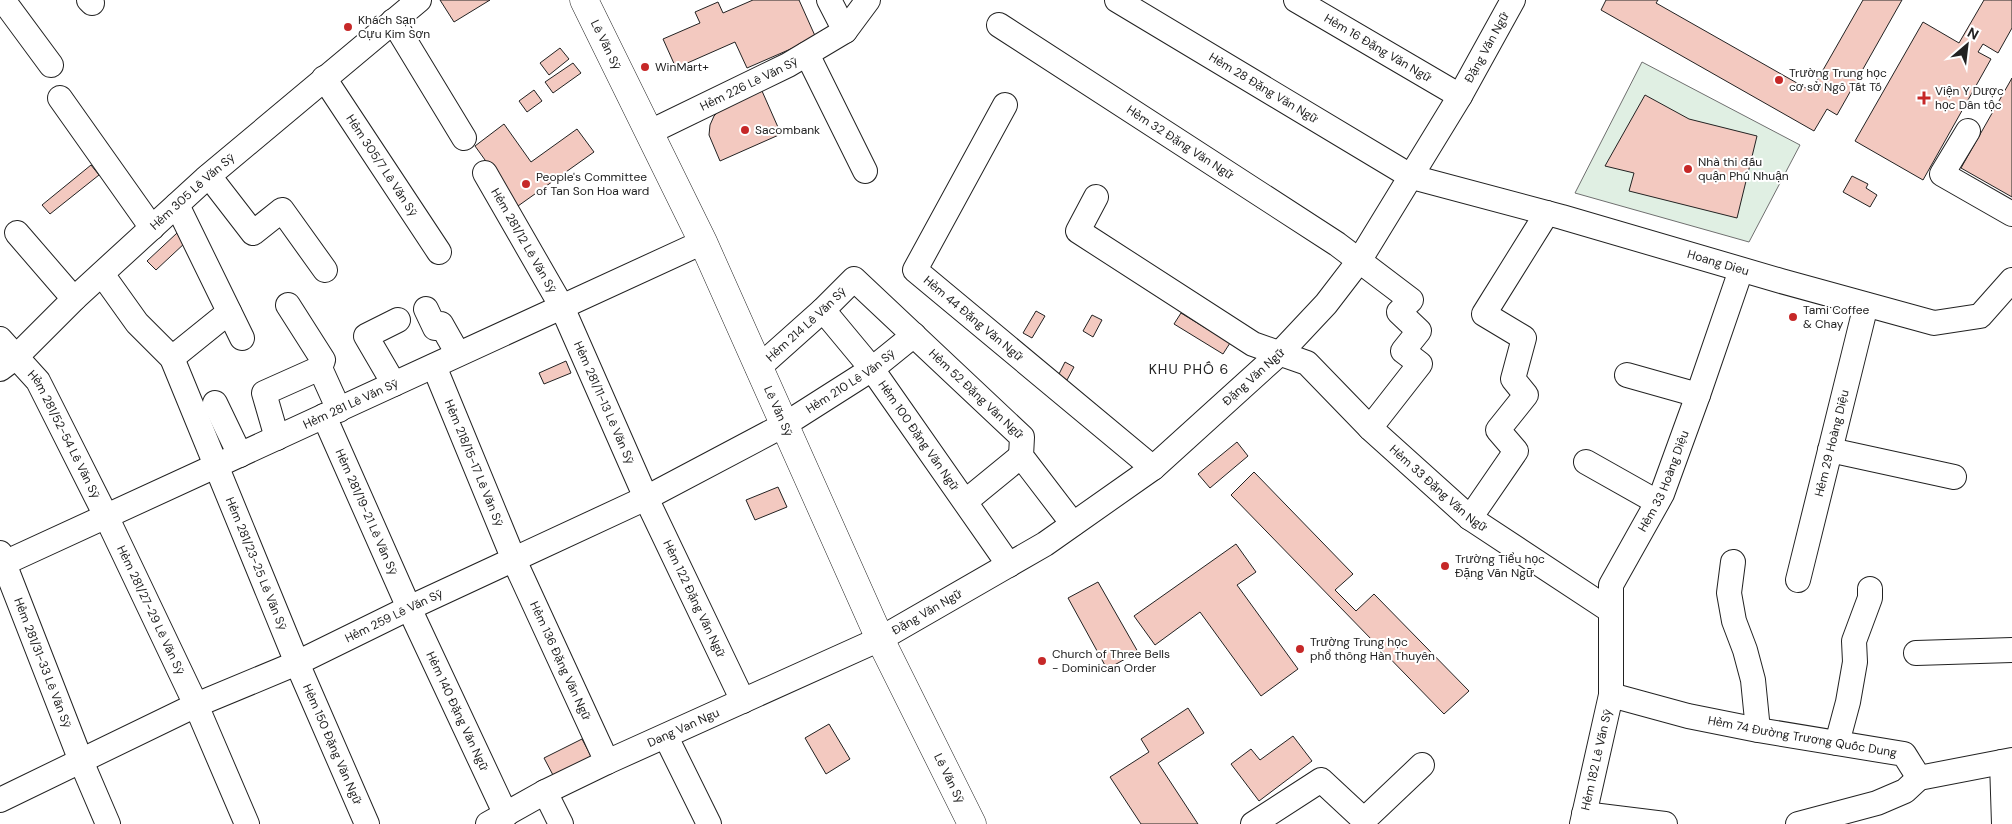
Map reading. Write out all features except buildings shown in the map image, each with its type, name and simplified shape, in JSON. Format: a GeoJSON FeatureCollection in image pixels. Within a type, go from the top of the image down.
{"type":"FeatureCollection","features":[{"type":"Feature","properties":{"kind":"main road","name":"Lê Văn Sỹ"},"geometry":{"type":"LineString","coordinates":[[584,0],[703,242],[880,639],[972,824]]}},
{"type":"Feature","properties":{"kind":"street"},"geometry":{"type":"LineString","coordinates":[[3,0],[51,65]]}},
{"type":"Feature","properties":{"kind":"street","name":"Hẻm 305 Lê Văn Sỹ"},"geometry":{"type":"LineString","coordinates":[[8,363],[74,299],[209,176],[419,0]]}},
{"type":"Feature","properties":{"kind":"street"},"geometry":{"type":"LineString","coordinates":[[828,0],[845,31]]}},
{"type":"Feature","properties":{"kind":"street","name":"Hẻm 226 Lê Văn Sỹ"},"geometry":{"type":"LineString","coordinates":[[650,132],[788,65],[845,31],[868,0]]}},
{"type":"Feature","properties":{"kind":"street","name":"Hẻm 28 Đặng Văn Ngữ"},"geometry":{"type":"LineString","coordinates":[[1116,0],[1412,177]]}},
{"type":"Feature","properties":{"kind":"street","name":"Hẻm 16 Đặng Văn Ngữ"},"geometry":{"type":"LineString","coordinates":[[1296,0],[1460,96]]}},
{"type":"Feature","properties":{"kind":"street","name":"Đặng Văn Ngữ"},"geometry":{"type":"LineString","coordinates":[[880,639],[1045,544],[1153,468],[1280,353],[1326,304],[1359,262],[1460,96],[1512,0]]}},
{"type":"Feature","properties":{"kind":"street"},"geometry":{"type":"LineString","coordinates":[[392,21],[464,138]]}},
{"type":"Feature","properties":{"kind":"street","name":"Hẻm 32 Đặng Văn Ngữ"},"geometry":{"type":"LineString","coordinates":[[999,25],[1337,244],[1411,300],[1399,312],[1419,331],[1403,351],[1420,364],[1370,428]]}},
{"type":"Feature","properties":{"kind":"street"},"geometry":{"type":"LineString","coordinates":[[807,54],[864,170]]}},
{"type":"Feature","properties":{"kind":"street","name":"Hẻm 305/7 Lê Văn Sỹ"},"geometry":{"type":"LineString","coordinates":[[324,78],[439,252]]}},
{"type":"Feature","properties":{"kind":"street"},"geometry":{"type":"LineString","coordinates":[[60,98],[152,228]]}},
{"type":"Feature","properties":{"kind":"street","name":"Hẻm 44 Đặng Văn Ngữ"},"geometry":{"type":"LineString","coordinates":[[1005,105],[916,270],[1153,468]]}},
{"type":"Feature","properties":{"kind":"street"},"geometry":{"type":"LineString","coordinates":[[1968,131],[1942,174],[2012,214]]}},
{"type":"Feature","properties":{"kind":"street","name":"Hẻm 281/12 Lê Văn Sỹ"},"geometry":{"type":"LineString","coordinates":[[485,173],[562,307]]}},
{"type":"Feature","properties":{"kind":"street"},"geometry":{"type":"LineString","coordinates":[[209,176],[253,233],[282,210],[325,270]]}},
{"type":"Feature","properties":{"kind":"street","name":"Hoang Dieu"},"geometry":{"type":"LineString","coordinates":[[1412,177],[1547,213],[1741,270],[1934,323],[1980,316],[2012,280]]}},
{"type":"Feature","properties":{"kind":"street","name":"Hẻm 33 Đặng Văn Ngữ"},"geometry":{"type":"LineString","coordinates":[[1096,196],[1078,231],[1253,344],[1307,363],[1370,428],[1470,518],[1611,611]]}},
{"type":"Feature","properties":{"kind":"street"},"geometry":{"type":"LineString","coordinates":[[177,205],[242,338]]}},
{"type":"Feature","properties":{"kind":"street"},"geometry":{"type":"LineString","coordinates":[[1470,518],[1516,451],[1498,430],[1526,395],[1513,379],[1524,338],[1484,314],[1547,213]]}},
{"type":"Feature","properties":{"kind":"street"},"geometry":{"type":"LineString","coordinates":[[17,233],[74,299]]}},
{"type":"Feature","properties":{"kind":"street","name":"Hẻm 281 Lê Văn Sỹ"},"geometry":{"type":"LineString","coordinates":[[2,560],[217,466],[703,242]]}},
{"type":"Feature","properties":{"kind":"street","name":"Hẻm 33 Hoàng Diệu"},"geometry":{"type":"LineString","coordinates":[[1611,695],[1611,585],[1662,494],[1741,270]]}},
{"type":"Feature","properties":{"kind":"street"},"geometry":{"type":"LineString","coordinates":[[102,274],[137,323],[172,358],[229,312]]}},
{"type":"Feature","properties":{"kind":"street","name":"Hẻm 214 Lê Văn Sỹ"},"geometry":{"type":"LineString","coordinates":[[758,368],[824,310],[854,279]]}},
{"type":"Feature","properties":{"kind":"street","name":"Hẻm 52 Đặng Văn Ngữ"},"geometry":{"type":"LineString","coordinates":[[854,279],[1022,437],[1021,456],[1073,524]]}},
{"type":"Feature","properties":{"kind":"street","name":"Hẻm 29 Hoàng Diệu"},"geometry":{"type":"LineString","coordinates":[[1798,580],[1866,304]]}},
{"type":"Feature","properties":{"kind":"street","name":"Hẻm 281/19-21 Lê Văn Sỹ"},"geometry":{"type":"LineString","coordinates":[[288,305],[322,360],[320,368],[331,413],[410,608]]}},
{"type":"Feature","properties":{"kind":"street","name":"Hẻm 281/11-13 Lê Văn Sỹ"},"geometry":{"type":"LineString","coordinates":[[562,307],[646,498]]}},
{"type":"Feature","properties":{"kind":"street"},"geometry":{"type":"LineString","coordinates":[[426,309],[435,328],[441,324],[458,354]]}},
{"type":"Feature","properties":{"kind":"street","name":"Hẻm 100 Đặng Văn Ngữ"},"geometry":{"type":"LineString","coordinates":[[824,310],[872,370],[966,501],[1009,565]]}},
{"type":"Feature","properties":{"kind":"street"},"geometry":{"type":"LineString","coordinates":[[394,384],[366,336],[398,320]]}},
{"type":"Feature","properties":{"kind":"street","name":"Hẻm 210 Lê Văn Sỹ"},"geometry":{"type":"LineString","coordinates":[[784,424],[872,370],[914,335]]}},
{"type":"Feature","properties":{"kind":"street","name":"Hẻm 281/52-54 Lê Văn Sỹ"},"geometry":{"type":"LineString","coordinates":[[0,339],[8,363],[38,382],[106,516]]}},
{"type":"Feature","properties":{"kind":"street","name":"Hẻm 281/23-25 Lê Văn Sỹ"},"geometry":{"type":"LineString","coordinates":[[172,358],[297,663]]}},
{"type":"Feature","properties":{"kind":"street","name":"Hẻm 218/15-17 Lê Văn Sỹ"},"geometry":{"type":"LineString","coordinates":[[434,366],[514,560]]}},
{"type":"Feature","properties":{"kind":"street"},"geometry":{"type":"LineString","coordinates":[[277,438],[264,393],[320,368]]}},
{"type":"Feature","properties":{"kind":"street"},"geometry":{"type":"LineString","coordinates":[[1627,375],[1698,395]]}},
{"type":"Feature","properties":{"kind":"street"},"geometry":{"type":"LineString","coordinates":[[215,403],[240,455]]}},
{"type":"Feature","properties":{"kind":"street","name":"Hẻm 259 Lê Văn Sỹ"},"geometry":{"type":"LineString","coordinates":[[0,800],[196,705],[297,663],[646,498],[784,424]]}},
{"type":"Feature","properties":{"kind":"street"},"geometry":{"type":"LineString","coordinates":[[1830,450],[1954,478]]}},
{"type":"Feature","properties":{"kind":"street"},"geometry":{"type":"LineString","coordinates":[[966,501],[1021,456]]}},
{"type":"Feature","properties":{"kind":"street"},"geometry":{"type":"LineString","coordinates":[[1586,462],[1657,502]]}},
{"type":"Feature","properties":{"kind":"street","name":"Hẻm 122 Đặng Văn Ngữ"},"geometry":{"type":"LineString","coordinates":[[646,498],[743,701]]}},
{"type":"Feature","properties":{"kind":"street","name":"Hẻm 281/27-29 Lê Văn Sỹ"},"geometry":{"type":"LineString","coordinates":[[106,516],[196,705],[247,824]]}},
{"type":"Feature","properties":{"kind":"street","name":"Hẻm 281/31-33 Lê Văn Sỹ"},"geometry":{"type":"LineString","coordinates":[[2,560],[81,762],[108,824]]}},
{"type":"Feature","properties":{"kind":"street","name":"Hẻm 136 Đặng Văn Ngữ"},"geometry":{"type":"LineString","coordinates":[[514,560],[607,762]]}},
{"type":"Feature","properties":{"kind":"street"},"geometry":{"type":"LineString","coordinates":[[1733,562],[1729,593],[1732,611],[1753,680],[1758,730]]}},
{"type":"Feature","properties":{"kind":"street"},"geometry":{"type":"LineString","coordinates":[[1837,743],[1851,686],[1855,662],[1854,641],[1870,598],[1870,589]]}},
{"type":"Feature","properties":{"kind":"street","name":"Hẻm 140 Đặng Văn Ngữ"},"geometry":{"type":"LineString","coordinates":[[410,608],[497,819]]}},
{"type":"Feature","properties":{"kind":"street","name":"Dang Van Ngu"},"geometry":{"type":"LineString","coordinates":[[497,819],[545,792],[607,762],[880,639]]}},
{"type":"Feature","properties":{"kind":"street"},"geometry":{"type":"LineString","coordinates":[[1916,653],[2012,650]]}},
{"type":"Feature","properties":{"kind":"street","name":"Hẻm 150 Đặng Văn Ngữ"},"geometry":{"type":"LineString","coordinates":[[297,663],[367,824]]}},
{"type":"Feature","properties":{"kind":"street","name":"Hẻm 74 Đường Trương Quốc Dung"},"geometry":{"type":"LineString","coordinates":[[1611,695],[1688,716],[1758,730],[1904,754],[1919,778]]}},
{"type":"Feature","properties":{"kind":"street","name":"Hẻm 182 Lê Văn Sỹ"},"geometry":{"type":"LineString","coordinates":[[1583,819],[1611,695]]}},
{"type":"Feature","properties":{"kind":"street"},"geometry":{"type":"LineString","coordinates":[[666,737],[709,824]]}},
{"type":"Feature","properties":{"kind":"street"},"geometry":{"type":"LineString","coordinates":[[1804,823],[1877,803],[1905,791],[1919,778],[2007,761],[2004,824]]}},
{"type":"Feature","properties":{"kind":"street"},"geometry":{"type":"LineString","coordinates":[[1252,824],[1321,780],[1364,820],[1422,764]]}},
{"type":"Feature","properties":{"kind":"street"},"geometry":{"type":"LineString","coordinates":[[545,792],[560,824]]}},
{"type":"Feature","properties":{"kind":"street"},"geometry":{"type":"LineString","coordinates":[[1583,819],[1665,824]]}},
{"type":"Feature","properties":{"kind":"green space","name":"Nhà thi đấu quận Phú Nhuận"},"geometry":{"type":"Polygon","coordinates":[[[1642,62],[1800,145],[1749,242],[1575,193],[1642,62]]]}},
{"type":"Feature","properties":{"kind":"place","name":"Khách Sạn Cựu Kim Sơn"},"geometry":{"type":"Point","coordinates":[348,27]}},
{"type":"Feature","properties":{"kind":"place","name":"WinMart+"},"geometry":{"type":"Point","coordinates":[645,67]}},
{"type":"Feature","properties":{"kind":"place","name":"Trường Trung học cơ sở Ngô Tất Tố"},"geometry":{"type":"Point","coordinates":[1779,80]}},
{"type":"Feature","properties":{"kind":"place","name":"Viện Y Dược học Dân tộc"},"geometry":{"type":"Point","coordinates":[1924,98]}},
{"type":"Feature","properties":{"kind":"place","name":"Sacombank"},"geometry":{"type":"Point","coordinates":[745,130]}},
{"type":"Feature","properties":{"kind":"place","name":"Nhà thi đấu quận Phú Nhuận"},"geometry":{"type":"Point","coordinates":[1688,169]}},
{"type":"Feature","properties":{"kind":"place","name":"People's Committee of Tan Son Hoa ward"},"geometry":{"type":"Point","coordinates":[526,184]}},
{"type":"Feature","properties":{"kind":"place","name":"Tami Coffee & Chay"},"geometry":{"type":"Point","coordinates":[1793,317]}},
{"type":"Feature","properties":{"kind":"place","name":"Trường Tiểu học Đặng Văn Ngữ"},"geometry":{"type":"Point","coordinates":[1445,566]}},
{"type":"Feature","properties":{"kind":"place","name":"Trường Trung học phổ thông Hàn Thuyên"},"geometry":{"type":"Point","coordinates":[1300,649]}},
{"type":"Feature","properties":{"kind":"place","name":"Church of Three Bells - Dominican Order"},"geometry":{"type":"Point","coordinates":[1042,661]}},
{"type":"Feature","properties":{"kind":"district","name":"KHU PHỐ 6"},"geometry":{"type":"Point","coordinates":[1189,369]}}]}
